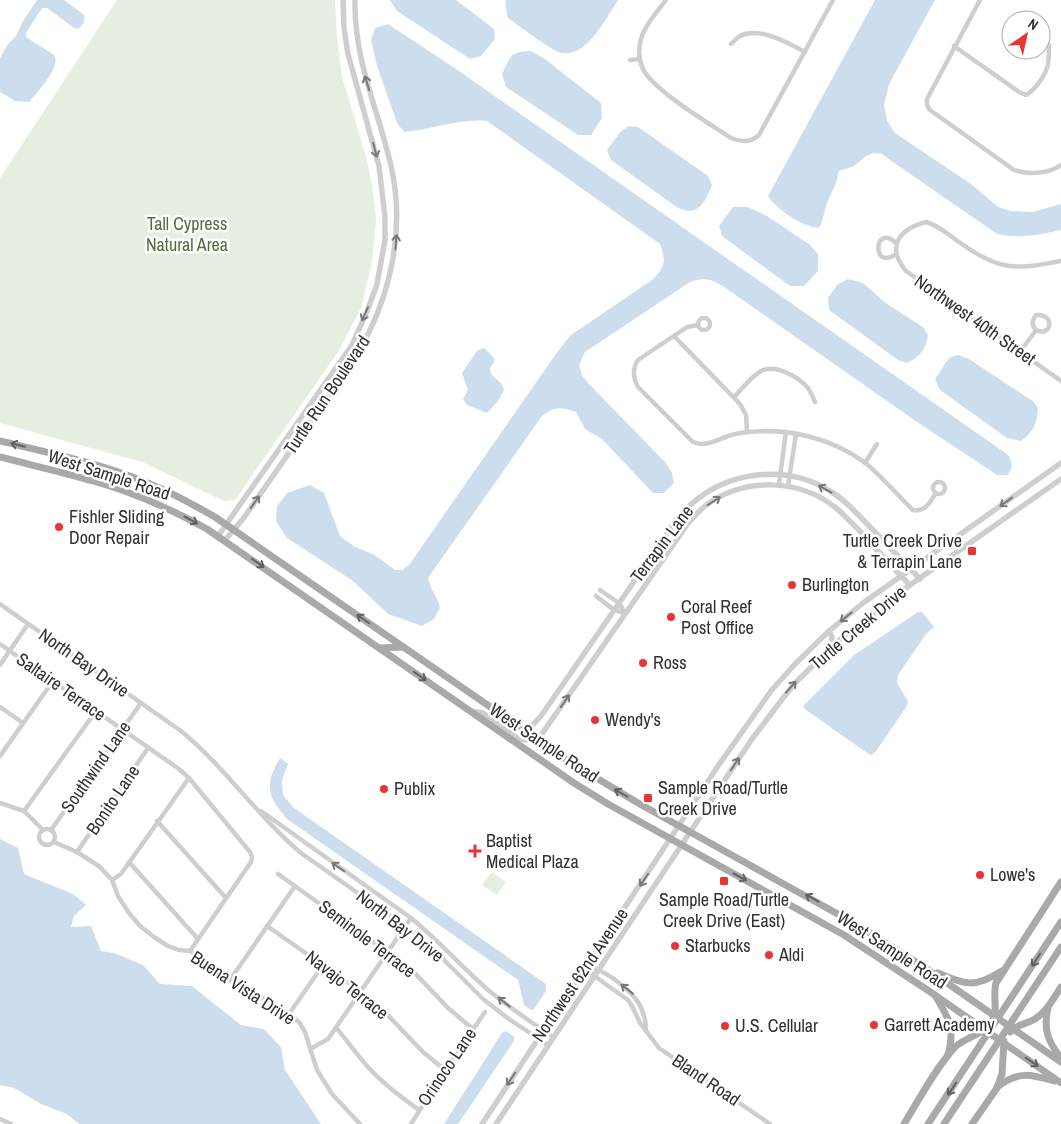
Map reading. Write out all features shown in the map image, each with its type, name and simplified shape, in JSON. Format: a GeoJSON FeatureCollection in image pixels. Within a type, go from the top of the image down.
{"type":"FeatureCollection","features":[{"type":"Feature","properties":{"kind":"main road","name":"West Sample Road"},"geometry":{"type":"LineString","coordinates":[[0,441],[99,466],[149,484],[183,499],[226,524],[537,741],[603,783],[826,906],[924,967],[994,1017],[1061,1060]]}},
{"type":"Feature","properties":{"kind":"main road","name":"West Sample Road"},"geometry":{"type":"LineString","coordinates":[[0,457],[95,482],[145,499],[180,514],[225,540],[590,793],[844,935],[935,995],[1061,1083]]}},
{"type":"Feature","properties":{"kind":"main road"},"geometry":{"type":"LineString","coordinates":[[380,648],[403,647]]}},
{"type":"Feature","properties":{"kind":"main road"},"geometry":{"type":"LineString","coordinates":[[904,1124],[947,1056],[957,1046],[985,1030],[994,1017],[994,991],[996,983],[1061,882]]}},
{"type":"Feature","properties":{"kind":"main road"},"geometry":{"type":"LineString","coordinates":[[928,1124],[1061,922]]}},
{"type":"Feature","properties":{"kind":"main road"},"geometry":{"type":"LineString","coordinates":[[944,1124],[1061,947]]}},
{"type":"Feature","properties":{"kind":"main road"},"geometry":{"type":"LineString","coordinates":[[924,967],[959,982],[972,984],[1003,971]]}},
{"type":"Feature","properties":{"kind":"main road"},"geometry":{"type":"LineString","coordinates":[[997,1088],[1003,1067],[1003,1042],[1012,1029],[1030,1021],[1048,1007],[1061,987]]}},
{"type":"Feature","properties":{"kind":"main road"},"geometry":{"type":"LineString","coordinates":[[935,995],[952,1026],[951,1043],[947,1056]]}},
{"type":"Feature","properties":{"kind":"main road"},"geometry":{"type":"LineString","coordinates":[[1048,1007],[1045,1028],[1048,1040],[1061,1060]]}},
{"type":"Feature","properties":{"kind":"main road"},"geometry":{"type":"LineString","coordinates":[[972,1124],[997,1088],[1009,1079],[1024,1074],[1061,1083]]}},
{"type":"Feature","properties":{"kind":"street","name":"Turtle Run Boulevard"},"geometry":{"type":"LineString","coordinates":[[218,536],[352,344],[377,284],[384,240],[385,217],[379,166],[348,54],[344,28],[343,0]]}},
{"type":"Feature","properties":{"kind":"street","name":"Turtle Run Boulevard"},"geometry":{"type":"LineString","coordinates":[[225,540],[357,355],[374,322],[386,290],[395,251],[397,211],[391,166],[363,72],[357,42],[355,0]]}},
{"type":"Feature","properties":{"kind":"street"},"geometry":{"type":"LineString","coordinates":[[666,0],[643,32],[640,48],[643,70],[657,87],[731,138],[740,141],[750,141],[759,135],[833,0]]}},
{"type":"Feature","properties":{"kind":"street"},"geometry":{"type":"LineString","coordinates":[[980,0],[954,46],[927,99],[927,104],[930,110],[1014,170],[1026,173],[1042,172],[1061,166]]}},
{"type":"Feature","properties":{"kind":"street"},"geometry":{"type":"LineString","coordinates":[[731,44],[741,36],[759,34],[773,36],[805,52]]}},
{"type":"Feature","properties":{"kind":"street"},"geometry":{"type":"LineString","coordinates":[[954,46],[1026,95],[1032,92],[1047,72],[1049,60]]}},
{"type":"Feature","properties":{"kind":"street"},"geometry":{"type":"LineString","coordinates":[[630,60],[640,59]]}},
{"type":"Feature","properties":{"kind":"street"},"geometry":{"type":"LineString","coordinates":[[896,243],[892,239],[882,240],[878,244],[880,255],[891,258],[896,254],[896,243],[909,230],[926,222],[935,225],[976,255],[1003,266],[1036,266],[1061,262]]}},
{"type":"Feature","properties":{"kind":"street","name":"Northwest 40th Street"},"geometry":{"type":"LineString","coordinates":[[896,254],[906,271],[1061,381]]}},
{"type":"Feature","properties":{"kind":"street"},"geometry":{"type":"LineString","coordinates":[[698,325],[687,327],[638,360],[634,370],[635,381],[638,387],[693,442],[705,444],[727,436],[747,432],[786,432],[796,434],[828,442],[865,463],[913,510],[920,511],[925,509],[936,493]]}},
{"type":"Feature","properties":{"kind":"street"},"geometry":{"type":"LineString","coordinates":[[1020,352],[1036,330]]}},
{"type":"Feature","properties":{"kind":"street"},"geometry":{"type":"LineString","coordinates":[[674,336],[734,396],[746,415],[747,432]]}},
{"type":"Feature","properties":{"kind":"street"},"geometry":{"type":"LineString","coordinates":[[734,396],[757,374],[764,370],[778,369],[785,371],[807,388],[815,402]]}},
{"type":"Feature","properties":{"kind":"street"},"geometry":{"type":"LineString","coordinates":[[779,484],[786,432]]}},
{"type":"Feature","properties":{"kind":"street"},"geometry":{"type":"LineString","coordinates":[[788,486],[796,434]]}},
{"type":"Feature","properties":{"kind":"street"},"geometry":{"type":"LineString","coordinates":[[865,463],[877,444]]}},
{"type":"Feature","properties":{"kind":"street","name":"Turtle Creek Drive"},"geometry":{"type":"LineString","coordinates":[[679,826],[763,701],[795,664],[828,631],[863,603],[1061,463]]}},
{"type":"Feature","properties":{"kind":"street","name":"Terrapin Lane"},"geometry":{"type":"LineString","coordinates":[[522,730],[534,724],[680,515],[699,498],[719,486],[739,478],[759,474],[790,475],[812,482],[830,491],[849,506],[920,579]]}},
{"type":"Feature","properties":{"kind":"street"},"geometry":{"type":"LineString","coordinates":[[1046,474],[1051,487]]}},
{"type":"Feature","properties":{"kind":"street","name":"Turtle Creek Drive"},"geometry":{"type":"LineString","coordinates":[[682,845],[774,708],[830,647],[910,585],[1061,479]]}},
{"type":"Feature","properties":{"kind":"street","name":"Terrapin Lane"},"geometry":{"type":"LineString","coordinates":[[537,741],[683,530],[706,506],[740,488],[779,484],[816,496],[837,509],[910,585]]}},
{"type":"Feature","properties":{"kind":"street"},"geometry":{"type":"LineString","coordinates":[[837,509],[847,510],[866,524]]}},
{"type":"Feature","properties":{"kind":"street"},"geometry":{"type":"LineString","coordinates":[[600,590],[619,603],[625,613]]}},
{"type":"Feature","properties":{"kind":"street"},"geometry":{"type":"LineString","coordinates":[[596,596],[614,610],[625,613]]}},
{"type":"Feature","properties":{"kind":"street","name":"North Bay Drive"},"geometry":{"type":"LineString","coordinates":[[0,604],[182,731],[203,749],[282,838],[406,926],[508,1019],[548,1045]]}},
{"type":"Feature","properties":{"kind":"street"},"geometry":{"type":"LineString","coordinates":[[0,665],[28,624]]}},
{"type":"Feature","properties":{"kind":"street"},"geometry":{"type":"LineString","coordinates":[[828,631],[832,638],[830,647]]}},
{"type":"Feature","properties":{"kind":"street","name":"Saltaire Terrace"},"geometry":{"type":"LineString","coordinates":[[0,644],[189,778],[250,852],[252,857],[251,862],[226,898]]}},
{"type":"Feature","properties":{"kind":"street"},"geometry":{"type":"LineString","coordinates":[[0,756],[54,681]]}},
{"type":"Feature","properties":{"kind":"street"},"geometry":{"type":"LineString","coordinates":[[763,701],[774,708]]}},
{"type":"Feature","properties":{"kind":"street","name":"Southwind Lane"},"geometry":{"type":"LineString","coordinates":[[51,830],[140,703]]}},
{"type":"Feature","properties":{"kind":"street"},"geometry":{"type":"LineString","coordinates":[[0,707],[23,723]]}},
{"type":"Feature","properties":{"kind":"street"},"geometry":{"type":"LineString","coordinates":[[469,710],[483,713],[517,738],[537,741]]}},
{"type":"Feature","properties":{"kind":"street"},"geometry":{"type":"LineString","coordinates":[[24,811],[96,711]]}},
{"type":"Feature","properties":{"kind":"street","name":"Bonito Lane"},"geometry":{"type":"LineString","coordinates":[[77,852],[148,748]]}},
{"type":"Feature","properties":{"kind":"street"},"geometry":{"type":"LineString","coordinates":[[112,880],[121,874],[189,778]]}},
{"type":"Feature","properties":{"kind":"street"},"geometry":{"type":"LineString","coordinates":[[0,804],[24,811],[43,830]]}},
{"type":"Feature","properties":{"kind":"street","name":"North Bay Drive"},"geometry":{"type":"LineString","coordinates":[[254,806],[411,918],[513,1010],[553,1037]]}},
{"type":"Feature","properties":{"kind":"street"},"geometry":{"type":"LineString","coordinates":[[157,821],[226,898],[190,951]]}},
{"type":"Feature","properties":{"kind":"street","name":"Northwest 62nd Avenue"},"geometry":{"type":"LineString","coordinates":[[482,1124],[679,826]]}},
{"type":"Feature","properties":{"kind":"street"},"geometry":{"type":"LineString","coordinates":[[43,830],[51,830],[55,837],[54,842],[47,845],[40,842],[39,834],[43,830]]}},
{"type":"Feature","properties":{"kind":"street","name":"Buena Vista Drive"},"geometry":{"type":"LineString","coordinates":[[54,842],[77,852],[100,867],[112,880],[118,896],[140,926],[168,946],[190,951],[230,980],[289,1014],[299,1022],[305,1032],[317,1070],[332,1094],[360,1124]]}},
{"type":"Feature","properties":{"kind":"street","name":"Northwest 62nd Avenue"},"geometry":{"type":"LineString","coordinates":[[496,1124],[598,968],[682,845]]}},
{"type":"Feature","properties":{"kind":"street"},"geometry":{"type":"LineString","coordinates":[[129,862],[198,939]]}},
{"type":"Feature","properties":{"kind":"street","name":"Seminole Terrace"},"geometry":{"type":"LineString","coordinates":[[278,874],[410,968],[448,1008],[473,1029]]}},
{"type":"Feature","properties":{"kind":"street"},"geometry":{"type":"LineString","coordinates":[[230,980],[295,886]]}},
{"type":"Feature","properties":{"kind":"street"},"geometry":{"type":"LineString","coordinates":[[310,1049],[328,1039],[411,918]]}},
{"type":"Feature","properties":{"kind":"street","name":"Navajo Terrace"},"geometry":{"type":"LineString","coordinates":[[267,926],[380,1007],[423,1052],[445,1070]]}},
{"type":"Feature","properties":{"kind":"street"},"geometry":{"type":"LineString","coordinates":[[289,1014],[323,965]]}},
{"type":"Feature","properties":{"kind":"street","name":"Bland Road"},"geometry":{"type":"LineString","coordinates":[[586,966],[598,968],[634,994],[643,1009],[646,1031]]}},
{"type":"Feature","properties":{"kind":"street","name":"Bland Road"},"geometry":{"type":"LineString","coordinates":[[586,966],[593,976],[628,1000],[640,1023],[659,1048],[770,1124]]}},
{"type":"Feature","properties":{"kind":"street"},"geometry":{"type":"LineString","coordinates":[[476,991],[482,984]]}},
{"type":"Feature","properties":{"kind":"street","name":"Orinoco Lane"},"geometry":{"type":"LineString","coordinates":[[411,1124],[485,1012]]}},
{"type":"Feature","properties":{"kind":"street"},"geometry":{"type":"LineString","coordinates":[[336,1028],[375,1074],[419,1110]]}},
{"type":"Feature","properties":{"kind":"street"},"geometry":{"type":"LineString","coordinates":[[0,1119],[11,1124]]}},
{"type":"Feature","properties":{"kind":"green space","name":"Tall Cypress Natural Area"},"geometry":{"type":"Polygon","coordinates":[[[117,0],[335,0],[342,77],[367,160],[373,190],[376,221],[372,262],[361,308],[338,352],[235,500],[224,501],[142,462],[0,423],[0,178],[117,0]]]}},
{"type":"Feature","properties":{"kind":"green space"},"geometry":{"type":"Polygon","coordinates":[[[492,872],[506,882],[497,895],[482,885],[492,872]]]}},
{"type":"Feature","properties":{"kind":"water"},"geometry":{"type":"Polygon","coordinates":[[[37,0],[64,0],[84,15],[84,21],[78,29],[47,8],[43,8],[40,11],[26,33],[26,37],[54,55],[56,60],[55,66],[48,79],[29,102],[15,101],[0,92],[0,58],[8,44],[16,36],[23,21],[37,0]]]}},
{"type":"Feature","properties":{"kind":"water"},"geometry":{"type":"Polygon","coordinates":[[[390,0],[456,0],[494,29],[495,39],[481,56],[470,59],[397,11],[390,0]]]}},
{"type":"Feature","properties":{"kind":"water"},"geometry":{"type":"Polygon","coordinates":[[[506,0],[618,0],[602,26],[587,43],[570,53],[561,53],[543,43],[508,18],[506,0]]]}},
{"type":"Feature","properties":{"kind":"water"},"geometry":{"type":"Polygon","coordinates":[[[875,0],[935,0],[889,84],[884,105],[887,121],[895,133],[971,184],[998,207],[1011,211],[1033,212],[1061,204],[1061,230],[1021,236],[997,234],[882,154],[874,153],[866,156],[854,166],[839,171],[821,225],[818,228],[798,221],[777,207],[772,201],[768,196],[875,0]]]}},
{"type":"Feature","properties":{"kind":"water"},"geometry":{"type":"Polygon","coordinates":[[[388,24],[456,69],[1004,452],[1010,457],[1012,467],[1008,475],[997,475],[920,424],[720,284],[708,280],[695,280],[585,352],[579,365],[582,375],[589,384],[666,463],[672,473],[674,483],[664,493],[653,493],[602,439],[585,429],[576,412],[562,408],[551,410],[542,416],[428,578],[440,608],[434,619],[422,626],[388,614],[353,581],[287,538],[276,521],[277,506],[287,493],[310,485],[324,493],[340,536],[355,547],[373,554],[395,570],[402,570],[409,565],[571,335],[652,280],[660,271],[664,260],[660,244],[487,121],[466,121],[404,132],[397,123],[377,66],[371,40],[375,28],[388,24]]]}},
{"type":"Feature","properties":{"kind":"water"},"geometry":{"type":"Polygon","coordinates":[[[531,51],[545,59],[601,103],[602,118],[591,135],[578,135],[506,87],[502,74],[509,59],[518,52],[531,51]]]}},
{"type":"Feature","properties":{"kind":"water"},"geometry":{"type":"Polygon","coordinates":[[[629,126],[638,127],[708,176],[712,185],[699,208],[691,211],[678,208],[611,160],[607,150],[621,131],[629,126]]]}},
{"type":"Feature","properties":{"kind":"water"},"geometry":{"type":"Polygon","coordinates":[[[733,207],[748,207],[767,216],[810,245],[818,254],[818,271],[804,286],[790,286],[722,236],[719,226],[733,207]]]}},
{"type":"Feature","properties":{"kind":"water"},"geometry":{"type":"Polygon","coordinates":[[[848,279],[863,283],[887,304],[923,327],[928,335],[926,344],[919,355],[907,363],[898,360],[829,310],[828,298],[837,285],[848,279]]]}},
{"type":"Feature","properties":{"kind":"water"},"geometry":{"type":"Polygon","coordinates":[[[484,348],[494,358],[490,368],[491,374],[501,383],[504,390],[498,401],[487,413],[467,405],[463,399],[468,390],[462,373],[477,351],[484,348]]]}},
{"type":"Feature","properties":{"kind":"water"},"geometry":{"type":"Polygon","coordinates":[[[958,355],[969,359],[1034,402],[1038,408],[1037,419],[1029,434],[1021,441],[1007,438],[940,390],[935,379],[949,358],[958,355]]]}},
{"type":"Feature","properties":{"kind":"water"},"geometry":{"type":"Polygon","coordinates":[[[918,612],[922,612],[934,627],[926,634],[898,675],[897,683],[908,701],[907,706],[876,751],[870,755],[803,706],[854,655],[918,612]]]}},
{"type":"Feature","properties":{"kind":"water"},"geometry":{"type":"Polygon","coordinates":[[[280,758],[288,764],[282,780],[283,795],[294,808],[546,984],[546,991],[534,1009],[531,1010],[524,1005],[518,980],[287,819],[275,804],[270,790],[272,776],[280,758]]]}},
{"type":"Feature","properties":{"kind":"water"},"geometry":{"type":"Polygon","coordinates":[[[0,839],[18,848],[24,874],[73,894],[86,905],[74,916],[71,927],[91,926],[101,951],[114,953],[143,965],[160,984],[192,986],[241,1025],[264,1029],[281,1047],[285,1070],[321,1124],[79,1124],[67,1114],[41,1104],[14,1088],[0,1085],[0,839]]]}},
{"type":"Feature","properties":{"kind":"water"},"geometry":{"type":"Polygon","coordinates":[[[506,1031],[514,1037],[514,1041],[458,1124],[444,1124],[502,1033],[506,1031]]]}},
{"type":"Feature","properties":{"kind":"place","name":"Fishler Sliding Door Repair"},"geometry":{"type":"Point","coordinates":[59,527]}},
{"type":"Feature","properties":{"kind":"place","name":"Turtle Creek Drive & Terrapin Lane"},"geometry":{"type":"Point","coordinates":[972,551]}},
{"type":"Feature","properties":{"kind":"place","name":"Burlington"},"geometry":{"type":"Point","coordinates":[792,585]}},
{"type":"Feature","properties":{"kind":"place","name":"Coral Reef Post Office"},"geometry":{"type":"Point","coordinates":[671,617]}},
{"type":"Feature","properties":{"kind":"place","name":"Ross"},"geometry":{"type":"Point","coordinates":[643,663]}},
{"type":"Feature","properties":{"kind":"place","name":"Wendy's"},"geometry":{"type":"Point","coordinates":[595,720]}},
{"type":"Feature","properties":{"kind":"place","name":"Publix"},"geometry":{"type":"Point","coordinates":[384,789]}},
{"type":"Feature","properties":{"kind":"place","name":"Sample Road/Turtle Creek Drive"},"geometry":{"type":"Point","coordinates":[648,798]}},
{"type":"Feature","properties":{"kind":"place","name":"Baptist Medical Plaza"},"geometry":{"type":"Point","coordinates":[475,851]}},
{"type":"Feature","properties":{"kind":"place","name":"Lowe's"},"geometry":{"type":"Point","coordinates":[980,875]}},
{"type":"Feature","properties":{"kind":"place","name":"Sample Road/Turtle Creek Drive (East)"},"geometry":{"type":"Point","coordinates":[724,881]}},
{"type":"Feature","properties":{"kind":"place","name":"Starbucks"},"geometry":{"type":"Point","coordinates":[675,946]}},
{"type":"Feature","properties":{"kind":"place","name":"Aldi"},"geometry":{"type":"Point","coordinates":[769,955]}},
{"type":"Feature","properties":{"kind":"place","name":"Garrett Academy"},"geometry":{"type":"Point","coordinates":[874,1025]}},
{"type":"Feature","properties":{"kind":"place","name":"U.S. Cellular"},"geometry":{"type":"Point","coordinates":[725,1026]}}]}
